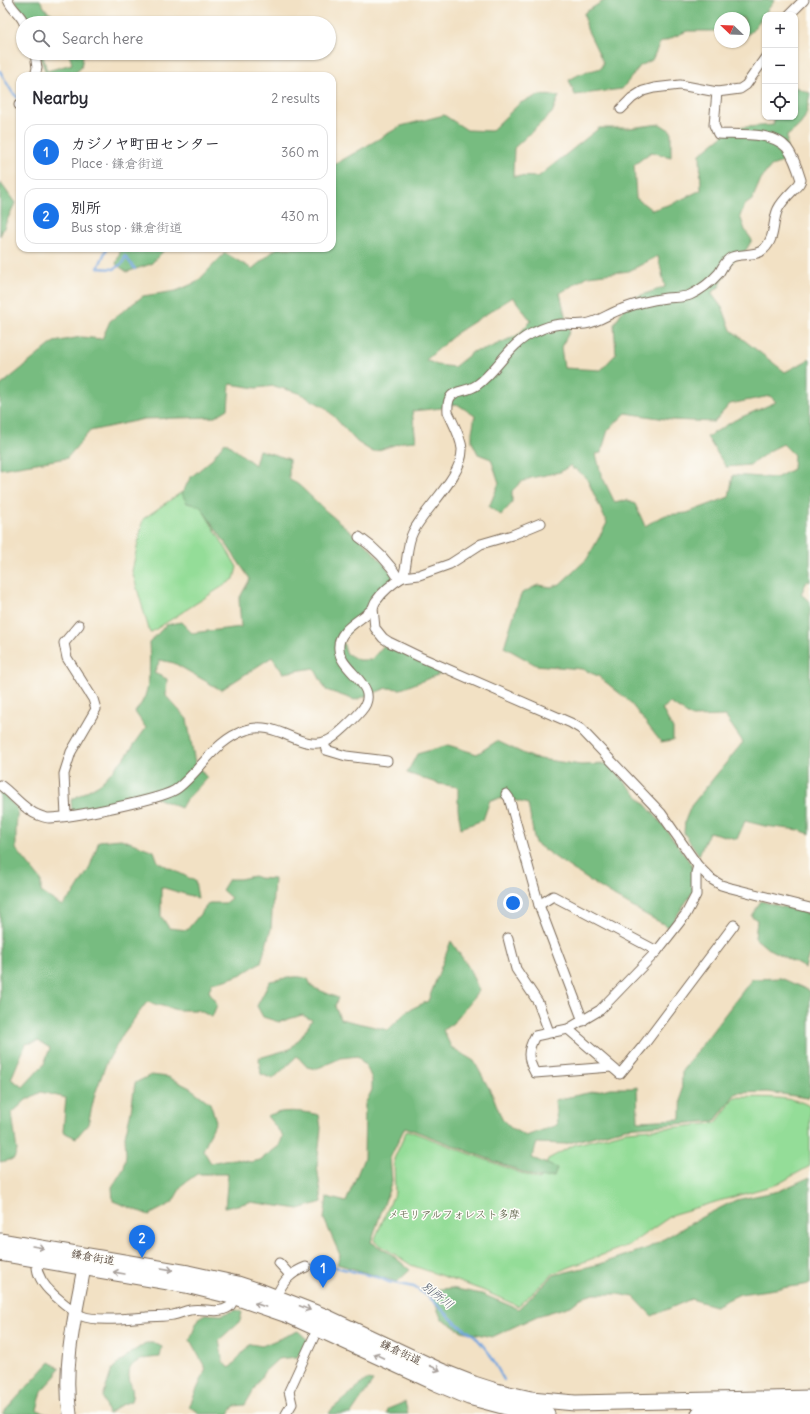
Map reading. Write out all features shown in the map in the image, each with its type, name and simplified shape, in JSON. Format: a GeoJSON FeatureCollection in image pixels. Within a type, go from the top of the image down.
{"type":"FeatureCollection","features":[{"type":"Feature","properties":{"kind":"main road","name":"鎌倉街道"},"geometry":{"type":"LineString","coordinates":[[0,1240],[20,1239],[186,1285],[236,1290],[276,1297],[324,1316],[457,1378],[492,1403],[531,1399],[575,1403],[810,1412]]}},
{"type":"Feature","properties":{"kind":"main road","name":"鎌倉街道"},"geometry":{"type":"LineString","coordinates":[[0,1252],[37,1259],[86,1257]]}},
{"type":"Feature","properties":{"kind":"main road","name":"鎌倉街道"},"geometry":{"type":"LineString","coordinates":[[236,1290],[278,1311],[318,1328],[441,1386],[492,1403],[528,1412],[547,1414]]}},
{"type":"Feature","properties":{"kind":"main road","name":"鎌倉街道"},"geometry":{"type":"LineString","coordinates":[[699,1414],[810,1398]]}},
{"type":"Feature","properties":{"kind":"street"},"geometry":{"type":"LineString","coordinates":[[8,0],[11,7],[21,16]]}},
{"type":"Feature","properties":{"kind":"street"},"geometry":{"type":"LineString","coordinates":[[792,12],[804,0]]}},
{"type":"Feature","properties":{"kind":"street"},"geometry":{"type":"LineString","coordinates":[[36,60],[37,68],[36,72]]}},
{"type":"Feature","properties":{"kind":"street"},"geometry":{"type":"LineString","coordinates":[[621,109],[632,98],[643,91],[654,88],[680,85],[717,92],[740,90],[762,62]]}},
{"type":"Feature","properties":{"kind":"street"},"geometry":{"type":"LineString","coordinates":[[401,578],[412,533],[449,482],[459,464],[462,449],[461,443],[448,412],[450,397],[454,393],[472,388],[479,384],[510,350],[533,332],[554,325],[576,325],[592,322],[622,309],[662,299],[688,296],[709,283],[720,272],[724,264],[732,257],[749,255],[761,251],[768,245],[775,226],[778,209],[801,180],[788,149],[782,143],[755,135],[718,134],[714,125],[717,92]]}},
{"type":"Feature","properties":{"kind":"street"},"geometry":{"type":"LineString","coordinates":[[541,523],[512,535],[481,544],[450,564],[419,576],[401,578],[383,592],[375,602],[373,608],[375,628],[383,638],[389,642],[571,723],[581,729],[661,813],[698,866],[711,879],[721,885],[810,908]]}},
{"type":"Feature","properties":{"kind":"street"},"geometry":{"type":"LineString","coordinates":[[359,537],[371,545],[401,578]]}},
{"type":"Feature","properties":{"kind":"street"},"geometry":{"type":"LineString","coordinates":[[0,785],[24,806],[38,815],[48,818],[66,816],[106,809],[174,792],[196,771],[211,752],[234,735],[248,729],[255,727],[266,727],[306,742],[324,742],[333,738],[362,710],[367,698],[366,689],[342,660],[338,648],[340,640],[344,632],[373,608]]}},
{"type":"Feature","properties":{"kind":"street"},"geometry":{"type":"LineString","coordinates":[[66,816],[64,774],[71,752],[96,709],[93,699],[67,658],[64,643],[79,625]]}},
{"type":"Feature","properties":{"kind":"street"},"geometry":{"type":"LineString","coordinates":[[324,742],[326,750],[346,756],[387,761]]}},
{"type":"Feature","properties":{"kind":"street"},"geometry":{"type":"LineString","coordinates":[[506,794],[509,798],[539,905],[583,1021]]}},
{"type":"Feature","properties":{"kind":"street"},"geometry":{"type":"LineString","coordinates":[[611,1067],[535,1073],[530,1063],[528,1053],[529,1046],[536,1036],[548,1032],[568,1029],[600,1010],[656,951],[693,903],[696,895],[696,873],[698,866]]}},
{"type":"Feature","properties":{"kind":"street"},"geometry":{"type":"LineString","coordinates":[[539,905],[553,896],[656,951]]}},
{"type":"Feature","properties":{"kind":"street"},"geometry":{"type":"LineString","coordinates":[[568,1029],[620,1074],[643,1046],[734,925]]}},
{"type":"Feature","properties":{"kind":"street"},"geometry":{"type":"LineString","coordinates":[[508,938],[516,969],[538,1002],[548,1032]]}},
{"type":"Feature","properties":{"kind":"street"},"geometry":{"type":"LineString","coordinates":[[70,1414],[68,1377],[71,1346],[86,1257]]}},
{"type":"Feature","properties":{"kind":"street"},"geometry":{"type":"LineString","coordinates":[[37,1259],[37,1267],[43,1283],[76,1312],[89,1318],[123,1320],[172,1316],[192,1310],[215,1311],[223,1309],[231,1304],[236,1290]]}},
{"type":"Feature","properties":{"kind":"street"},"geometry":{"type":"LineString","coordinates":[[279,1263],[290,1275]]}},
{"type":"Feature","properties":{"kind":"street"},"geometry":{"type":"LineString","coordinates":[[276,1297],[281,1285],[294,1271],[306,1267]]}},
{"type":"Feature","properties":{"kind":"street"},"geometry":{"type":"LineString","coordinates":[[286,1414],[292,1404],[289,1391],[318,1328]]}},
{"type":"Feature","properties":{"kind":"green space"},"geometry":{"type":"Polygon","coordinates":[[[14,0],[40,0],[46,10],[56,16],[50,16],[46,12],[42,16],[25,16],[14,0]]]}},
{"type":"Feature","properties":{"kind":"green space"},"geometry":{"type":"Polygon","coordinates":[[[605,0],[775,0],[766,12],[762,12],[762,17],[750,33],[750,12],[714,12],[714,31],[687,31],[660,43],[652,60],[640,66],[622,89],[575,95],[569,80],[580,74],[601,68],[603,62],[587,29],[584,13],[605,0]]]}},
{"type":"Feature","properties":{"kind":"green space"},"geometry":{"type":"Polygon","coordinates":[[[41,60],[44,60],[47,71],[72,64],[71,60],[82,60],[81,68],[76,72],[45,72],[41,60]]]}},
{"type":"Feature","properties":{"kind":"green space"},"geometry":{"type":"Polygon","coordinates":[[[798,88],[810,93],[808,108],[802,122],[787,136],[786,161],[771,166],[761,179],[752,200],[745,205],[740,216],[745,230],[752,240],[746,250],[733,261],[719,287],[711,293],[723,309],[731,330],[785,372],[810,359],[810,582],[807,581],[801,594],[810,602],[810,834],[799,830],[765,826],[745,821],[737,839],[709,832],[699,855],[684,833],[685,821],[691,806],[743,742],[725,716],[692,717],[670,703],[662,709],[673,729],[673,740],[661,742],[628,700],[598,676],[582,669],[536,665],[504,647],[522,593],[538,585],[551,587],[560,584],[587,559],[607,523],[587,479],[576,469],[573,469],[571,465],[560,472],[531,478],[521,482],[512,491],[512,503],[501,515],[489,507],[499,483],[491,459],[478,454],[472,442],[475,416],[457,404],[442,408],[412,411],[416,441],[403,442],[373,452],[357,442],[326,408],[299,393],[274,386],[256,388],[230,384],[228,409],[215,417],[144,419],[90,431],[67,458],[0,469],[0,386],[54,342],[81,337],[102,339],[110,321],[143,296],[176,291],[197,282],[225,253],[252,269],[272,252],[336,252],[336,164],[401,126],[444,115],[467,130],[491,131],[520,103],[540,95],[559,96],[552,113],[514,148],[513,176],[538,177],[599,128],[630,128],[660,124],[671,131],[671,157],[651,152],[634,165],[636,198],[652,210],[674,203],[701,190],[700,154],[732,128],[773,125],[774,120],[798,120],[798,88]],[[658,256],[629,271],[588,276],[560,293],[570,331],[561,347],[564,368],[601,370],[616,354],[614,324],[630,299],[665,287],[658,256]],[[513,297],[458,332],[426,360],[437,365],[454,367],[474,351],[484,350],[518,335],[531,321],[513,297]],[[770,396],[730,404],[714,422],[672,420],[626,413],[608,430],[601,453],[596,454],[601,474],[615,503],[627,500],[635,504],[645,526],[666,515],[687,513],[729,497],[733,475],[776,478],[793,469],[794,455],[783,444],[771,450],[750,465],[726,467],[707,437],[735,420],[776,402],[770,396]]]}},
{"type":"Feature","properties":{"kind":"green space"},"geometry":{"type":"Polygon","coordinates":[[[0,182],[15,203],[0,236],[0,182]]]}},
{"type":"Feature","properties":{"kind":"green space"},"geometry":{"type":"Polygon","coordinates":[[[120,252],[162,252],[151,264],[127,272],[116,264],[120,252]]]}},
{"type":"Feature","properties":{"kind":"green space"},"geometry":{"type":"Polygon","coordinates":[[[225,442],[255,465],[259,450],[289,459],[289,478],[366,544],[397,579],[348,633],[343,642],[346,653],[358,660],[371,660],[385,644],[448,671],[401,689],[387,688],[355,700],[326,690],[314,668],[283,673],[272,657],[221,690],[174,663],[160,660],[154,673],[167,679],[166,696],[187,719],[195,763],[207,778],[185,801],[181,808],[144,793],[107,805],[72,812],[71,800],[101,783],[126,756],[146,728],[135,712],[142,702],[147,689],[150,657],[149,643],[166,625],[181,622],[192,633],[241,627],[239,599],[250,579],[200,506],[187,503],[182,494],[190,478],[210,461],[225,442]]]}},
{"type":"Feature","properties":{"kind":"green space"},"geometry":{"type":"Polygon","coordinates":[[[189,487],[237,567],[234,579],[150,633],[132,571],[143,519],[189,487]]]}},
{"type":"Feature","properties":{"kind":"green space"},"geometry":{"type":"Polygon","coordinates":[[[497,741],[533,758],[581,765],[609,764],[659,820],[692,865],[693,892],[669,927],[600,888],[535,843],[528,804],[506,798],[490,800],[483,820],[461,828],[458,809],[458,787],[439,784],[407,773],[417,754],[448,745],[477,754],[497,741]]]}},
{"type":"Feature","properties":{"kind":"green space"},"geometry":{"type":"Polygon","coordinates":[[[0,791],[18,809],[16,849],[41,880],[41,892],[62,906],[75,892],[89,869],[99,841],[121,839],[154,851],[158,862],[195,881],[198,898],[161,887],[161,916],[169,928],[187,930],[209,903],[225,903],[231,898],[222,890],[229,879],[240,879],[254,876],[258,878],[274,879],[271,929],[261,962],[242,974],[212,983],[209,991],[217,1005],[212,1017],[198,1010],[177,1010],[147,1002],[123,1034],[106,1064],[95,1094],[88,1124],[76,1138],[63,1132],[66,1098],[41,1092],[26,1100],[12,1113],[17,1151],[14,1159],[0,1162],[0,791]],[[38,1041],[26,1044],[11,1079],[23,1087],[44,1064],[50,1048],[38,1041]]]}},
{"type":"Feature","properties":{"kind":"green space"},"geometry":{"type":"Polygon","coordinates":[[[761,901],[810,914],[810,951],[805,968],[767,948],[755,938],[757,920],[751,916],[761,901]]]}},
{"type":"Feature","properties":{"kind":"green space"},"geometry":{"type":"Polygon","coordinates":[[[451,941],[469,968],[479,991],[453,1023],[443,1030],[451,1047],[474,1061],[493,1096],[502,1119],[511,1128],[526,1136],[557,1125],[555,1100],[611,1088],[637,1087],[638,1121],[681,1119],[682,1071],[752,979],[781,978],[810,991],[810,1094],[808,1098],[768,1092],[736,1093],[715,1121],[625,1128],[565,1144],[537,1143],[532,1158],[557,1168],[554,1177],[538,1178],[405,1127],[390,1158],[392,1181],[371,1242],[391,1254],[410,1270],[397,1282],[337,1264],[340,1255],[324,1219],[327,1197],[346,1202],[364,1158],[365,1104],[372,1090],[372,1079],[368,1070],[358,1056],[341,1058],[316,1069],[307,1067],[297,1056],[273,1079],[261,1074],[259,1058],[290,1049],[302,1036],[312,1020],[302,1015],[279,1022],[263,1017],[257,1006],[270,981],[289,977],[299,977],[308,979],[312,987],[338,998],[335,1006],[340,1019],[388,1030],[407,1011],[428,1001],[451,941]]]}},
{"type":"Feature","properties":{"kind":"green space"},"geometry":{"type":"Polygon","coordinates":[[[151,1075],[168,1077],[190,1088],[210,1103],[216,1121],[203,1150],[211,1163],[235,1159],[251,1162],[260,1160],[279,1146],[283,1136],[267,1116],[279,1112],[293,1111],[319,1115],[321,1128],[317,1166],[322,1202],[299,1209],[250,1202],[225,1208],[228,1174],[197,1174],[183,1184],[172,1203],[149,1215],[113,1201],[112,1187],[124,1168],[126,1154],[125,1136],[131,1111],[135,1083],[151,1075]]]}},
{"type":"Feature","properties":{"kind":"green space","name":"メモリアルフォレスト多摩"},"geometry":{"type":"Polygon","coordinates":[[[735,1097],[786,1099],[804,1103],[810,1107],[810,1166],[778,1184],[674,1214],[629,1245],[554,1273],[518,1306],[482,1290],[411,1265],[374,1241],[395,1192],[394,1159],[407,1130],[539,1180],[548,1159],[574,1145],[626,1131],[716,1123],[735,1097]]]}},
{"type":"Feature","properties":{"kind":"green space"},"geometry":{"type":"Polygon","coordinates":[[[810,1177],[810,1284],[740,1294],[715,1306],[691,1299],[652,1316],[634,1297],[617,1294],[594,1294],[581,1298],[571,1306],[537,1316],[492,1337],[462,1331],[441,1318],[430,1290],[451,1288],[482,1294],[518,1309],[554,1275],[600,1264],[648,1248],[702,1217],[736,1200],[779,1191],[810,1177]]]}},
{"type":"Feature","properties":{"kind":"green space"},"geometry":{"type":"Polygon","coordinates":[[[236,1310],[242,1312],[240,1321],[219,1340],[223,1362],[230,1368],[250,1344],[262,1346],[298,1331],[310,1342],[297,1357],[278,1359],[264,1372],[245,1405],[234,1406],[229,1414],[198,1414],[197,1411],[189,1407],[206,1369],[190,1340],[200,1317],[205,1314],[221,1315],[236,1310]]]}},
{"type":"Feature","properties":{"kind":"green space"},"geometry":{"type":"Polygon","coordinates":[[[146,1343],[154,1343],[162,1347],[160,1357],[141,1360],[136,1362],[130,1368],[129,1377],[133,1393],[131,1401],[119,1406],[108,1414],[103,1397],[112,1369],[132,1352],[146,1343]]]}},
{"type":"Feature","properties":{"kind":"green space"},"geometry":{"type":"Polygon","coordinates":[[[50,1362],[60,1368],[57,1371],[57,1375],[42,1391],[37,1410],[49,1414],[2,1414],[50,1362]]]}},
{"type":"Feature","properties":{"kind":"green space"},"geometry":{"type":"Polygon","coordinates":[[[366,1380],[373,1381],[351,1414],[329,1414],[331,1410],[366,1380]]]}},
{"type":"Feature","properties":{"kind":"green space"},"geometry":{"type":"Polygon","coordinates":[[[405,1402],[408,1414],[387,1414],[388,1409],[405,1402]]]}},
{"type":"Feature","properties":{"kind":"waterway"},"geometry":{"type":"LineString","coordinates":[[0,71],[12,92],[16,96]]}},
{"type":"Feature","properties":{"kind":"waterway"},"geometry":{"type":"LineString","coordinates":[[105,252],[98,268],[114,269],[123,263],[125,256],[135,269]]}},
{"type":"Feature","properties":{"kind":"waterway","name":"別所川"},"geometry":{"type":"LineString","coordinates":[[309,1266],[323,1264],[380,1278],[389,1282],[414,1287],[429,1297],[456,1323],[475,1336],[489,1353],[504,1380]]}},
{"type":"Feature","properties":{"kind":"place","name":"別所"},"geometry":{"type":"Point","coordinates":[142,1258]}},
{"type":"Feature","properties":{"kind":"place","name":"カジノヤ町田センター"},"geometry":{"type":"Point","coordinates":[323,1288]}}]}
